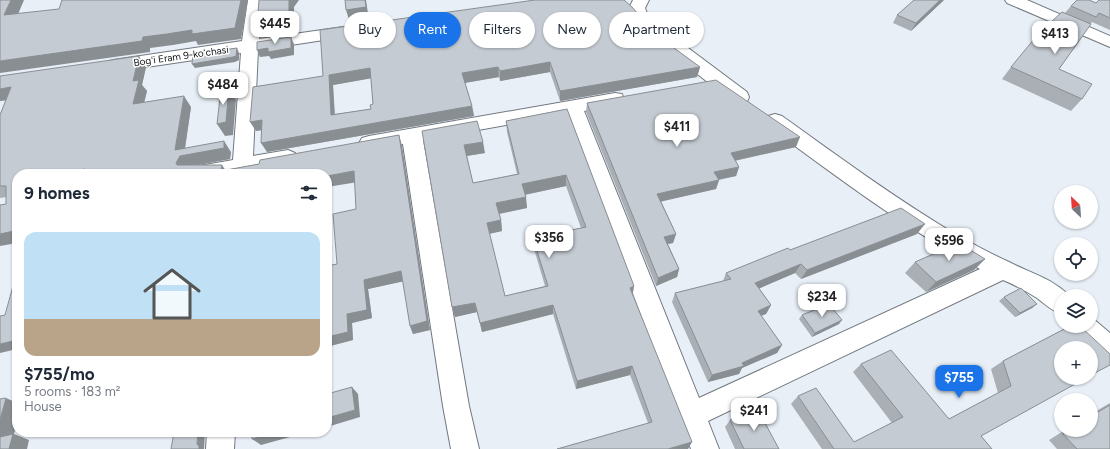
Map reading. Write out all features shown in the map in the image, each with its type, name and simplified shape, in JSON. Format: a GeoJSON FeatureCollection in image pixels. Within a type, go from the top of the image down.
{"type":"FeatureCollection","features":[{"type":"Feature","properties":{"kind":"street"},"geometry":{"type":"LineString","coordinates":[[242,169],[250,46],[256,0]]}},
{"type":"Feature","properties":{"kind":"street"},"geometry":{"type":"LineString","coordinates":[[641,0],[637,8],[640,17],[650,28],[717,81],[868,189],[948,241],[1002,270],[1026,279],[1054,297]]}},
{"type":"Feature","properties":{"kind":"street"},"geometry":{"type":"LineString","coordinates":[[1013,0],[1110,42]]}},
{"type":"Feature","properties":{"kind":"street","name":"Bogʻi Eram 9-koʻchasi"},"geometry":{"type":"LineString","coordinates":[[97,68],[344,31]]}},
{"type":"Feature","properties":{"kind":"street"},"geometry":{"type":"LineString","coordinates":[[694,85],[717,81]]}},
{"type":"Feature","properties":{"kind":"street"},"geometry":{"type":"LineString","coordinates":[[350,147],[634,96]]}},
{"type":"Feature","properties":{"kind":"street"},"geometry":{"type":"LineString","coordinates":[[573,107],[705,449]]}},
{"type":"Feature","properties":{"kind":"street"},"geometry":{"type":"LineString","coordinates":[[412,136],[456,406],[465,449]]}},
{"type":"Feature","properties":{"kind":"street"},"geometry":{"type":"LineString","coordinates":[[246,169],[304,155]]}},
{"type":"Feature","properties":{"kind":"street"},"geometry":{"type":"LineString","coordinates":[[692,415],[1002,270]]}},
{"type":"Feature","properties":{"kind":"street"},"geometry":{"type":"LineString","coordinates":[[1093,333],[1110,350]]}},
{"type":"Feature","properties":{"kind":"street"},"geometry":{"type":"LineString","coordinates":[[220,449],[221,437]]}},
{"type":"Feature","properties":{"kind":"building"},"geometry":{"type":"Polygon","coordinates":[[[0,0],[11,0],[4,15],[59,9],[62,0],[241,0],[235,28],[192,34],[192,30],[143,37],[142,41],[0,61],[0,0]]]}},
{"type":"Feature","properties":{"kind":"building"},"geometry":{"type":"Polygon","coordinates":[[[259,0],[289,0],[289,20],[257,24],[259,0]]]}},
{"type":"Feature","properties":{"kind":"building"},"geometry":{"type":"Polygon","coordinates":[[[345,0],[365,0],[366,7],[346,10],[345,0]]]}},
{"type":"Feature","properties":{"kind":"building"},"geometry":{"type":"Polygon","coordinates":[[[535,0],[624,0],[636,12],[609,12],[609,48],[674,48],[700,67],[560,91],[550,62],[500,71],[498,67],[462,73],[472,106],[261,143],[262,120],[250,122],[253,87],[323,76],[320,30],[344,27],[344,48],[396,48],[396,19],[404,18],[404,48],[461,48],[461,12],[449,12],[535,0]],[[370,68],[329,75],[331,115],[371,109],[370,105],[373,104],[370,68]]]}},
{"type":"Feature","properties":{"kind":"building"},"geometry":{"type":"Polygon","coordinates":[[[914,0],[940,0],[916,23],[897,15],[914,0]]]}},
{"type":"Feature","properties":{"kind":"building"},"geometry":{"type":"Polygon","coordinates":[[[1077,0],[1089,0],[1096,3],[1099,0],[1110,0],[1110,18],[1099,13],[1096,17],[1071,6],[1077,0]]]}},
{"type":"Feature","properties":{"kind":"building"},"geometry":{"type":"Polygon","coordinates":[[[1062,12],[1091,24],[1059,69],[1092,84],[1082,99],[1011,67],[1049,21],[1051,22],[1062,12]]]}},
{"type":"Feature","properties":{"kind":"building"},"geometry":{"type":"Polygon","coordinates":[[[291,37],[291,48],[268,52],[268,48],[257,50],[257,42],[291,37]]]}},
{"type":"Feature","properties":{"kind":"building"},"geometry":{"type":"Polygon","coordinates":[[[237,48],[236,56],[192,64],[193,54],[237,48]]]}},
{"type":"Feature","properties":{"kind":"building"},"geometry":{"type":"Polygon","coordinates":[[[139,56],[133,81],[139,80],[133,104],[184,96],[175,150],[224,141],[224,148],[180,156],[176,163],[177,165],[222,165],[221,169],[12,169],[12,231],[0,234],[0,205],[6,204],[6,186],[0,186],[0,115],[11,87],[0,89],[0,76],[139,56]]]}},
{"type":"Feature","properties":{"kind":"building"},"geometry":{"type":"Polygon","coordinates":[[[716,80],[800,137],[731,153],[739,167],[714,172],[719,180],[657,194],[676,234],[664,237],[679,269],[658,278],[587,103],[716,80]]]}},
{"type":"Feature","properties":{"kind":"building"},"geometry":{"type":"Polygon","coordinates":[[[229,87],[226,122],[217,124],[221,89],[229,87]]]}},
{"type":"Feature","properties":{"kind":"building"},"geometry":{"type":"Polygon","coordinates":[[[567,109],[634,286],[630,288],[692,442],[668,449],[557,449],[652,422],[632,366],[577,381],[553,305],[480,323],[475,303],[452,307],[422,131],[477,121],[483,142],[464,145],[473,183],[519,174],[506,121],[567,109]],[[566,175],[522,184],[526,197],[496,203],[501,220],[487,223],[505,296],[548,286],[533,238],[586,227],[566,175]]]}},
{"type":"Feature","properties":{"kind":"building"},"geometry":{"type":"Polygon","coordinates":[[[399,135],[427,321],[410,326],[401,271],[364,280],[367,310],[347,314],[348,332],[332,336],[332,265],[337,264],[333,214],[356,209],[354,171],[332,175],[332,169],[232,169],[259,164],[260,160],[399,135]]]}},
{"type":"Feature","properties":{"kind":"building"},"geometry":{"type":"Polygon","coordinates":[[[901,208],[925,224],[807,270],[801,264],[755,283],[771,305],[758,311],[782,345],[742,363],[744,366],[712,375],[675,293],[731,279],[726,273],[788,248],[790,250],[901,208]]]}},
{"type":"Feature","properties":{"kind":"building"},"geometry":{"type":"Polygon","coordinates":[[[959,243],[985,259],[936,282],[915,262],[959,243]]]}},
{"type":"Feature","properties":{"kind":"building"},"geometry":{"type":"Polygon","coordinates":[[[1021,288],[1037,304],[1020,313],[1004,297],[1021,288]]]}},
{"type":"Feature","properties":{"kind":"building"},"geometry":{"type":"Polygon","coordinates":[[[12,290],[12,341],[0,344],[0,316],[5,315],[12,290]]]}},
{"type":"Feature","properties":{"kind":"building"},"geometry":{"type":"Polygon","coordinates":[[[829,304],[842,320],[815,333],[802,315],[829,304]]]}},
{"type":"Feature","properties":{"kind":"building"},"geometry":{"type":"Polygon","coordinates":[[[1057,333],[1088,333],[1096,341],[1054,341],[1054,385],[1073,385],[1059,393],[1054,393],[1054,396],[981,436],[992,449],[834,449],[798,396],[816,388],[854,442],[903,417],[861,364],[891,350],[949,419],[1011,386],[1003,361],[1057,333]]]}},
{"type":"Feature","properties":{"kind":"building"},"geometry":{"type":"Polygon","coordinates":[[[1098,343],[1110,354],[1110,365],[1098,371],[1098,343]]]}},
{"type":"Feature","properties":{"kind":"building"},"geometry":{"type":"Polygon","coordinates":[[[352,387],[355,410],[332,417],[332,393],[352,387]]]}},
{"type":"Feature","properties":{"kind":"building"},"geometry":{"type":"Polygon","coordinates":[[[6,398],[0,420],[0,399],[6,398]]]}},
{"type":"Feature","properties":{"kind":"building"},"geometry":{"type":"Polygon","coordinates":[[[1110,405],[1110,449],[1077,449],[1066,437],[1098,437],[1098,412],[1110,405]]]}},
{"type":"Feature","properties":{"kind":"building"},"geometry":{"type":"Polygon","coordinates":[[[758,410],[779,449],[744,449],[730,420],[758,410]]]}},
{"type":"Feature","properties":{"kind":"building"},"geometry":{"type":"Polygon","coordinates":[[[12,434],[9,449],[0,449],[0,437],[12,434]]]}},
{"type":"Feature","properties":{"kind":"building"},"geometry":{"type":"Polygon","coordinates":[[[173,437],[198,437],[197,444],[199,449],[171,449],[173,437]]]}}]}
